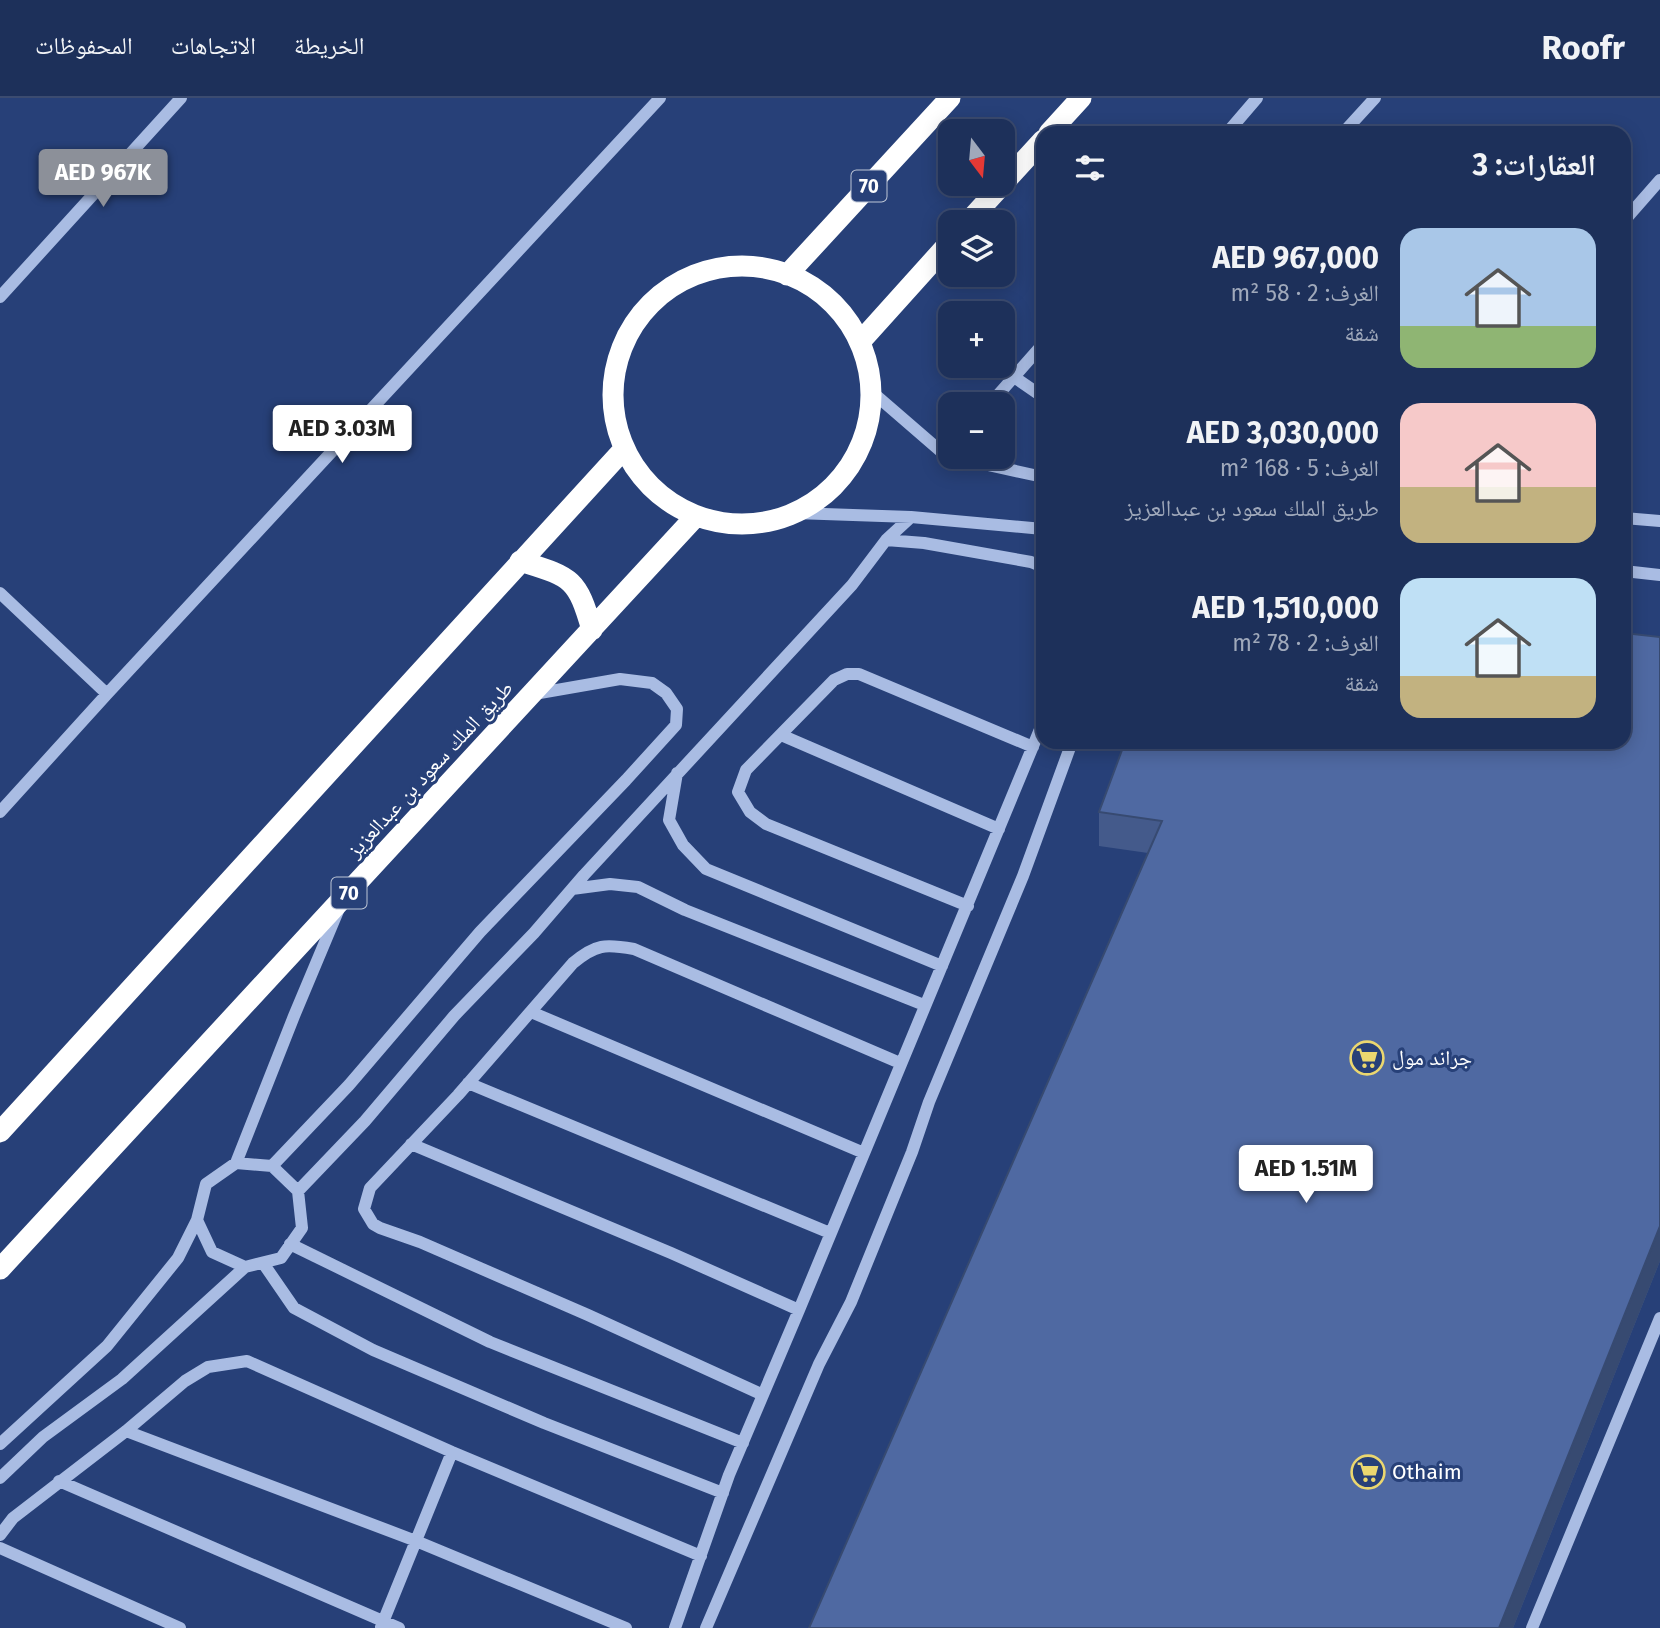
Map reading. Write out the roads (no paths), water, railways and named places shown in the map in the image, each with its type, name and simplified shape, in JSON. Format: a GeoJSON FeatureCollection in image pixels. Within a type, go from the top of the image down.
{"type":"FeatureCollection","features":[{"type":"Feature","properties":{"kind":"highway","name":"70"},"geometry":{"type":"LineString","coordinates":[[788,275],[950,98]]}},
{"type":"Feature","properties":{"kind":"highway"},"geometry":{"type":"LineString","coordinates":[[1055,126],[1081,98]]}},
{"type":"Feature","properties":{"kind":"highway"},"geometry":{"type":"LineString","coordinates":[[979,210],[1036,148]]}},
{"type":"Feature","properties":{"kind":"highway"},"geometry":{"type":"LineString","coordinates":[[860,342],[938,255]]}},
{"type":"Feature","properties":{"kind":"highway"},"geometry":{"type":"LineString","coordinates":[[738,266],[763,268],[788,275],[831,301],[860,342],[868,366],[871,391],[870,416],[863,441],[852,463],[836,483],[817,500],[795,513],[746,525],[721,523],[696,516],[673,505],[653,490],[624,449],[615,425],[612,400],[614,375],[621,350],[632,327],[647,308],[688,278],[712,270],[738,266]]}},
{"type":"Feature","properties":{"kind":"highway"},"geometry":{"type":"LineString","coordinates":[[0,1132],[624,449]]}},
{"type":"Feature","properties":{"kind":"highway","name":"طريق الملك سعود بن عبدالعزيز"},"geometry":{"type":"LineString","coordinates":[[0,1269],[696,516]]}},
{"type":"Feature","properties":{"kind":"highway"},"geometry":{"type":"LineString","coordinates":[[520,561],[556,572],[572,583],[583,598],[592,630]]}},
{"type":"Feature","properties":{"kind":"street"},"geometry":{"type":"LineString","coordinates":[[0,298],[181,98]]}},
{"type":"Feature","properties":{"kind":"street"},"geometry":{"type":"LineString","coordinates":[[0,812],[660,98]]}},
{"type":"Feature","properties":{"kind":"street"},"geometry":{"type":"LineString","coordinates":[[1233,126],[1257,98]]}},
{"type":"Feature","properties":{"kind":"street"},"geometry":{"type":"LineString","coordinates":[[1349,126],[1375,98]]}},
{"type":"Feature","properties":{"kind":"street"},"geometry":{"type":"LineString","coordinates":[[1631,213],[1660,180]]}},
{"type":"Feature","properties":{"kind":"street"},"geometry":{"type":"LineString","coordinates":[[1015,376],[1036,352]]}},
{"type":"Feature","properties":{"kind":"street"},"geometry":{"type":"LineString","coordinates":[[1001,392],[1013,378]]}},
{"type":"Feature","properties":{"kind":"street"},"geometry":{"type":"LineString","coordinates":[[1015,378],[1036,392]]}},
{"type":"Feature","properties":{"kind":"street"},"geometry":{"type":"LineString","coordinates":[[871,391],[938,445]]}},
{"type":"Feature","properties":{"kind":"street"},"geometry":{"type":"LineString","coordinates":[[1010,469],[1036,475]]}},
{"type":"Feature","properties":{"kind":"street"},"geometry":{"type":"LineString","coordinates":[[795,513],[911,517],[1036,527]]}},
{"type":"Feature","properties":{"kind":"street"},"geometry":{"type":"LineString","coordinates":[[298,1191],[365,1121],[454,1016],[534,933],[677,773],[852,585],[886,540],[911,517]]}},
{"type":"Feature","properties":{"kind":"street"},"geometry":{"type":"LineString","coordinates":[[1631,519],[1660,521]]}},
{"type":"Feature","properties":{"kind":"street"},"geometry":{"type":"LineString","coordinates":[[886,540],[951,548],[1036,564]]}},
{"type":"Feature","properties":{"kind":"street"},"geometry":{"type":"LineString","coordinates":[[1631,572],[1660,575]]}},
{"type":"Feature","properties":{"kind":"street"},"geometry":{"type":"LineString","coordinates":[[0,593],[107,694]]}},
{"type":"Feature","properties":{"kind":"street"},"geometry":{"type":"LineString","coordinates":[[968,905],[766,824],[750,812],[738,792],[746,771],[834,680],[847,674],[859,674],[1033,747]]}},
{"type":"Feature","properties":{"kind":"street"},"geometry":{"type":"LineString","coordinates":[[272,1166],[358,1075],[480,932],[676,725],[677,709],[666,694],[652,683],[620,679],[533,694]]}},
{"type":"Feature","properties":{"kind":"street"},"geometry":{"type":"LineString","coordinates":[[781,735],[999,828]]}},
{"type":"Feature","properties":{"kind":"street"},"geometry":{"type":"LineString","coordinates":[[675,1628],[761,1394],[799,1310],[1036,740]]}},
{"type":"Feature","properties":{"kind":"street"},"geometry":{"type":"LineString","coordinates":[[706,1628],[819,1364],[851,1302],[912,1152],[929,1102],[1023,876],[1069,749]]}},
{"type":"Feature","properties":{"kind":"street"},"geometry":{"type":"LineString","coordinates":[[677,773],[670,820],[683,845],[706,869],[942,966]]}},
{"type":"Feature","properties":{"kind":"street"},"geometry":{"type":"LineString","coordinates":[[572,889],[610,884],[638,887],[685,910],[924,1005]]}},
{"type":"Feature","properties":{"kind":"street"},"geometry":{"type":"LineString","coordinates":[[0,1444],[107,1346],[178,1258],[197,1220],[206,1184],[236,1163],[293,1016],[343,899]]}},
{"type":"Feature","properties":{"kind":"street"},"geometry":{"type":"LineString","coordinates":[[761,1394],[588,1315],[373,1224],[364,1209],[370,1188],[468,1083],[573,963],[589,950],[607,945],[635,949],[900,1063]]}},
{"type":"Feature","properties":{"kind":"street"},"geometry":{"type":"LineString","coordinates":[[531,1012],[864,1153]]}},
{"type":"Feature","properties":{"kind":"street"},"geometry":{"type":"LineString","coordinates":[[468,1083],[831,1233]]}},
{"type":"Feature","properties":{"kind":"street"},"geometry":{"type":"LineString","coordinates":[[411,1144],[671,1252],[799,1310]]}},
{"type":"Feature","properties":{"kind":"street"},"geometry":{"type":"LineString","coordinates":[[0,1478],[43,1437],[122,1379],[245,1267],[281,1258],[302,1228],[298,1191],[272,1166],[236,1163]]}},
{"type":"Feature","properties":{"kind":"street"},"geometry":{"type":"LineString","coordinates":[[197,1220],[212,1252],[245,1267]]}},
{"type":"Feature","properties":{"kind":"street"},"geometry":{"type":"LineString","coordinates":[[290,1244],[490,1342],[743,1443]]}},
{"type":"Feature","properties":{"kind":"street"},"geometry":{"type":"LineString","coordinates":[[263,1263],[294,1308],[373,1350],[544,1423],[723,1493]]}},
{"type":"Feature","properties":{"kind":"street"},"geometry":{"type":"LineString","coordinates":[[1532,1628],[1660,1318]]}},
{"type":"Feature","properties":{"kind":"street"},"geometry":{"type":"LineString","coordinates":[[0,1535],[13,1518],[186,1381],[208,1367],[247,1361],[452,1452],[701,1556]]}},
{"type":"Feature","properties":{"kind":"street"},"geometry":{"type":"LineString","coordinates":[[126,1431],[416,1541],[626,1628]]}},
{"type":"Feature","properties":{"kind":"street"},"geometry":{"type":"LineString","coordinates":[[382,1625],[452,1452]]}},
{"type":"Feature","properties":{"kind":"street"},"geometry":{"type":"LineString","coordinates":[[59,1481],[382,1625],[399,1628]]}},
{"type":"Feature","properties":{"kind":"street"},"geometry":{"type":"LineString","coordinates":[[0,1548],[180,1628]]}},
{"type":"Feature","properties":{"kind":"place","name":"جراند مول"},"geometry":{"type":"Point","coordinates":[1367,1058]}},
{"type":"Feature","properties":{"kind":"place","name":"Othaim"},"geometry":{"type":"Point","coordinates":[1368,1472]}}]}
